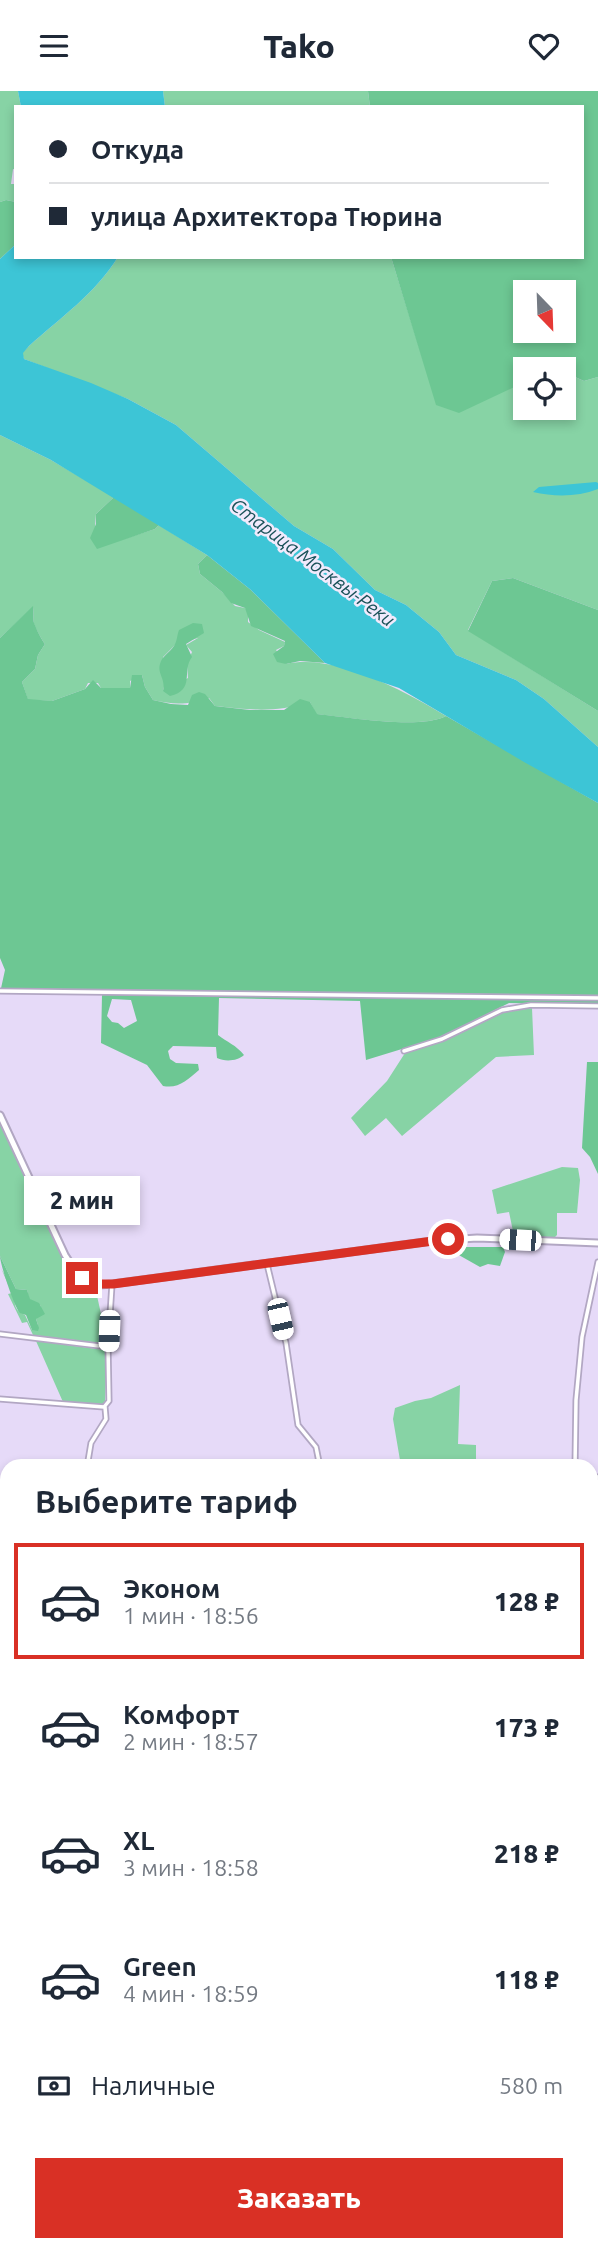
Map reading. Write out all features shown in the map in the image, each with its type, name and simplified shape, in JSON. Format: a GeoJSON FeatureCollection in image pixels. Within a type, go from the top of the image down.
{"type":"FeatureCollection","features":[{"type":"Feature","properties":{"kind":"street"},"geometry":{"type":"LineString","coordinates":[[0,991],[598,998]]}},
{"type":"Feature","properties":{"kind":"street"},"geometry":{"type":"LineString","coordinates":[[404,1051],[442,1039],[502,1010],[531,1005],[598,1006]]}},
{"type":"Feature","properties":{"kind":"street"},"geometry":{"type":"LineString","coordinates":[[0,1115],[69,1262],[76,1272],[88,1281],[100,1285],[453,1239],[598,1243]]}},
{"type":"Feature","properties":{"kind":"street"},"geometry":{"type":"LineString","coordinates":[[575,1459],[576,1400],[581,1348],[598,1262]]}},
{"type":"Feature","properties":{"kind":"street"},"geometry":{"type":"LineString","coordinates":[[267,1263],[286,1343],[298,1425],[316,1447],[318,1459]]}},
{"type":"Feature","properties":{"kind":"street"},"geometry":{"type":"LineString","coordinates":[[88,1459],[91,1443],[106,1419],[105,1406],[109,1401],[108,1347],[113,1284]]}},
{"type":"Feature","properties":{"kind":"street"},"geometry":{"type":"LineString","coordinates":[[0,1334],[108,1347]]}},
{"type":"Feature","properties":{"kind":"street"},"geometry":{"type":"LineString","coordinates":[[0,1399],[105,1406]]}},
{"type":"Feature","properties":{"kind":"green space"},"geometry":{"type":"Polygon","coordinates":[[[0,91],[18,91],[21,105],[14,105],[14,169],[11,184],[14,184],[14,202],[0,202],[0,91]]]}},
{"type":"Feature","properties":{"kind":"green space"},"geometry":{"type":"Polygon","coordinates":[[[163,91],[368,91],[370,105],[165,105],[163,91]]]}},
{"type":"Feature","properties":{"kind":"green space"},"geometry":{"type":"Polygon","coordinates":[[[368,91],[598,91],[598,377],[584,381],[576,377],[576,357],[513,357],[513,388],[459,413],[436,405],[392,259],[584,259],[584,105],[370,105],[368,91]]]}},
{"type":"Feature","properties":{"kind":"green space"},"geometry":{"type":"Polygon","coordinates":[[[0,202],[14,202],[14,246],[0,259],[0,202]]]}},
{"type":"Feature","properties":{"kind":"green space"},"geometry":{"type":"Polygon","coordinates":[[[117,259],[392,259],[437,405],[513,385],[513,420],[576,420],[576,377],[584,381],[598,377],[598,610],[513,578],[492,581],[468,630],[598,711],[598,747],[544,699],[516,680],[456,655],[439,632],[406,605],[375,590],[333,549],[294,526],[176,425],[128,399],[24,359],[22,353],[99,283],[117,259]]]}},
{"type":"Feature","properties":{"kind":"green space"},"geometry":{"type":"Polygon","coordinates":[[[0,435],[51,460],[114,497],[96,514],[94,541],[99,547],[155,529],[159,525],[207,555],[198,564],[200,574],[235,606],[245,608],[248,622],[285,642],[284,646],[276,650],[286,664],[306,662],[348,669],[390,686],[446,716],[419,722],[401,722],[316,714],[310,702],[263,710],[215,706],[209,698],[188,703],[168,703],[153,700],[142,675],[130,681],[130,688],[101,688],[98,683],[88,683],[85,689],[52,701],[28,700],[22,682],[35,669],[38,655],[45,644],[34,624],[33,607],[0,638],[0,435]],[[198,638],[176,644],[163,657],[163,691],[188,678],[187,664],[192,652],[186,645],[198,638]]]}},
{"type":"Feature","properties":{"kind":"green space"},"geometry":{"type":"Polygon","coordinates":[[[114,497],[159,525],[155,529],[97,549],[90,538],[96,524],[96,514],[114,497]]]}},
{"type":"Feature","properties":{"kind":"green space"},"geometry":{"type":"Polygon","coordinates":[[[207,555],[251,590],[325,663],[277,662],[273,654],[284,646],[285,641],[251,626],[245,608],[231,603],[200,574],[198,564],[207,555]]]}},
{"type":"Feature","properties":{"kind":"green space"},"geometry":{"type":"Polygon","coordinates":[[[513,578],[598,610],[598,711],[468,631],[492,581],[513,578]]]}},
{"type":"Feature","properties":{"kind":"green space"},"geometry":{"type":"Polygon","coordinates":[[[33,606],[34,623],[45,644],[38,655],[35,669],[22,682],[28,699],[52,701],[85,689],[93,680],[101,688],[130,688],[132,675],[142,675],[153,700],[171,704],[188,705],[192,695],[199,692],[205,694],[215,706],[250,710],[284,710],[300,699],[310,702],[317,714],[365,720],[419,722],[446,716],[598,803],[598,1005],[509,1003],[441,1037],[366,1060],[360,1001],[219,998],[218,1035],[244,1055],[235,1060],[224,1060],[217,1058],[216,1047],[173,1046],[168,1051],[170,1059],[176,1063],[198,1064],[199,1070],[182,1083],[169,1087],[163,1086],[147,1065],[101,1043],[102,995],[0,993],[5,970],[0,958],[0,638],[33,606]],[[112,999],[107,1016],[112,1022],[124,1028],[137,1021],[131,1000],[112,999]]]}},
{"type":"Feature","properties":{"kind":"green space"},"geometry":{"type":"Polygon","coordinates":[[[193,623],[202,624],[204,633],[186,644],[192,657],[185,685],[178,693],[170,696],[163,691],[160,664],[175,644],[179,630],[193,623]]]}},
{"type":"Feature","properties":{"kind":"green space"},"geometry":{"type":"Polygon","coordinates":[[[532,1008],[534,1055],[496,1057],[402,1136],[386,1118],[365,1136],[351,1118],[387,1081],[405,1053],[443,1040],[501,1013],[532,1008]]]}},
{"type":"Feature","properties":{"kind":"green space"},"geometry":{"type":"Polygon","coordinates":[[[587,1062],[598,1062],[598,1174],[582,1148],[587,1062]]]}},
{"type":"Feature","properties":{"kind":"green space"},"geometry":{"type":"Polygon","coordinates":[[[0,1122],[65,1263],[84,1283],[96,1291],[101,1314],[106,1315],[105,1338],[100,1343],[33,1335],[27,1322],[22,1323],[8,1294],[12,1293],[0,1266],[13,1292],[16,1307],[25,1315],[32,1330],[38,1325],[36,1319],[41,1306],[29,1299],[27,1290],[16,1289],[0,1256],[0,1122]]]}},
{"type":"Feature","properties":{"kind":"green space"},"geometry":{"type":"Polygon","coordinates":[[[562,1167],[578,1168],[580,1180],[577,1213],[557,1213],[557,1235],[554,1238],[514,1236],[509,1212],[497,1214],[492,1190],[562,1167]]]}},
{"type":"Feature","properties":{"kind":"green space"},"geometry":{"type":"Polygon","coordinates":[[[461,1247],[503,1247],[505,1252],[500,1266],[488,1264],[480,1267],[457,1254],[456,1251],[461,1247]]]}},
{"type":"Feature","properties":{"kind":"green space"},"geometry":{"type":"Polygon","coordinates":[[[0,1256],[16,1289],[27,1290],[30,1299],[39,1303],[45,1314],[36,1319],[38,1331],[32,1330],[26,1315],[18,1310],[0,1256]]]}},
{"type":"Feature","properties":{"kind":"green space"},"geometry":{"type":"Polygon","coordinates":[[[36,1341],[105,1350],[105,1403],[63,1402],[36,1341]]]}},
{"type":"Feature","properties":{"kind":"green space"},"geometry":{"type":"Polygon","coordinates":[[[460,1385],[458,1444],[476,1445],[476,1459],[400,1459],[393,1419],[395,1408],[431,1398],[460,1385]]]}},
{"type":"Feature","properties":{"kind":"water"},"geometry":{"type":"Polygon","coordinates":[[[18,91],[163,91],[165,105],[21,105],[18,91]]]}},
{"type":"Feature","properties":{"kind":"water","name":"Старица Москвы-Реки"},"geometry":{"type":"Polygon","coordinates":[[[14,246],[14,259],[117,259],[88,294],[29,346],[23,353],[24,359],[128,399],[176,425],[294,526],[333,549],[375,590],[406,605],[439,632],[456,655],[516,680],[544,699],[598,747],[598,803],[399,688],[325,663],[251,590],[207,555],[51,460],[0,435],[0,259],[14,246]]]}},
{"type":"Feature","properties":{"kind":"water"},"geometry":{"type":"Polygon","coordinates":[[[596,482],[598,489],[582,494],[533,492],[539,487],[596,482]]]}},
{"type":"Feature","properties":{"kind":"route"},"geometry":{"type":"LineString","coordinates":[[82,1278],[94,1284],[113,1284],[448,1239]]}}]}
